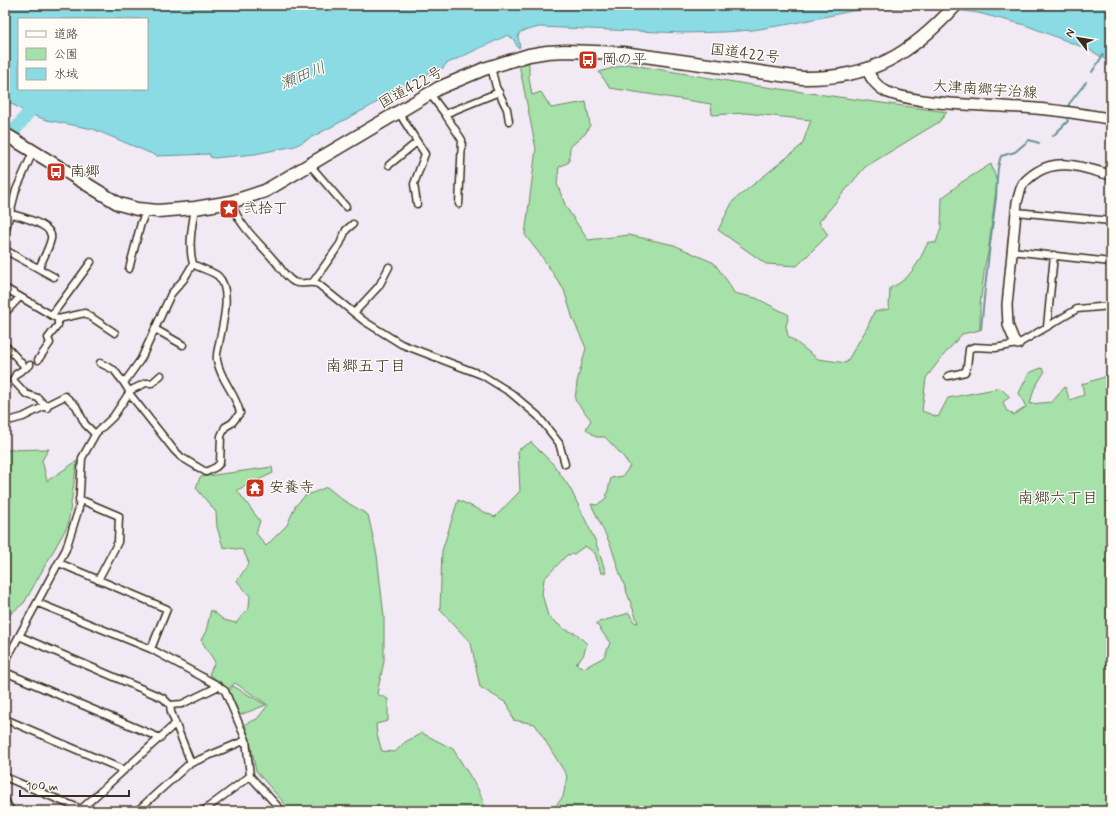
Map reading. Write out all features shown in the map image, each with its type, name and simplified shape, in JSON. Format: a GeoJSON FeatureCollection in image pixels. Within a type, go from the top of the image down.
{"type":"FeatureCollection","features":[{"type":"Feature","properties":{"kind":"highway","name":"国道422号"},"geometry":{"type":"LineString","coordinates":[[9,136],[120,204],[137,209],[158,211],[195,208],[231,202],[265,191],[440,88],[491,66],[529,55],[565,51],[615,53],[654,57],[802,78],[840,76],[867,70],[903,53],[919,41],[956,5]]}},
{"type":"Feature","properties":{"kind":"main road","name":"大津南郷宇治線"},"geometry":{"type":"LineString","coordinates":[[867,70],[874,83],[880,88],[887,92],[906,98],[948,104],[1072,112],[1111,119]]}},
{"type":"Feature","properties":{"kind":"street"},"geometry":{"type":"LineString","coordinates":[[491,66],[499,92],[507,109],[509,120]]}},
{"type":"Feature","properties":{"kind":"street"},"geometry":{"type":"LineString","coordinates":[[445,114],[499,92]]}},
{"type":"Feature","properties":{"kind":"street"},"geometry":{"type":"LineString","coordinates":[[430,94],[462,140],[459,204]]}},
{"type":"Feature","properties":{"kind":"street"},"geometry":{"type":"LineString","coordinates":[[399,113],[425,154],[414,184],[417,204]]}},
{"type":"Feature","properties":{"kind":"street"},"geometry":{"type":"LineString","coordinates":[[389,164],[417,142]]}},
{"type":"Feature","properties":{"kind":"street"},"geometry":{"type":"LineString","coordinates":[[5,233],[16,190],[33,152]]}},
{"type":"Feature","properties":{"kind":"street"},"geometry":{"type":"LineString","coordinates":[[1018,344],[1014,340],[1008,325],[1007,305],[1011,251],[1017,202],[1022,185],[1029,177],[1045,167],[1058,164],[1070,164],[1111,175]]}},
{"type":"Feature","properties":{"kind":"street"},"geometry":{"type":"LineString","coordinates":[[310,165],[346,207]]}},
{"type":"Feature","properties":{"kind":"street"},"geometry":{"type":"LineString","coordinates":[[231,202],[236,215],[286,275],[294,282],[305,284],[313,282],[340,244],[346,230],[353,224]]}},
{"type":"Feature","properties":{"kind":"street"},"geometry":{"type":"LineString","coordinates":[[100,363],[114,370],[129,392],[181,457],[206,472],[216,467],[220,463],[220,436],[225,427],[232,423],[240,413],[238,403],[222,378],[216,358],[224,318],[226,294],[224,285],[217,275],[201,269],[193,264],[191,256],[195,208]]}},
{"type":"Feature","properties":{"kind":"street"},"geometry":{"type":"LineString","coordinates":[[130,269],[141,223],[147,210]]}},
{"type":"Feature","properties":{"kind":"street"},"geometry":{"type":"LineString","coordinates":[[1016,212],[1111,221]]}},
{"type":"Feature","properties":{"kind":"street"},"geometry":{"type":"LineString","coordinates":[[10,214],[41,224],[50,230],[52,237],[39,268]]}},
{"type":"Feature","properties":{"kind":"street"},"geometry":{"type":"LineString","coordinates":[[5,250],[54,277]]}},
{"type":"Feature","properties":{"kind":"street"},"geometry":{"type":"LineString","coordinates":[[1011,251],[1111,262]]}},
{"type":"Feature","properties":{"kind":"street"},"geometry":{"type":"LineString","coordinates":[[1047,327],[1054,255]]}},
{"type":"Feature","properties":{"kind":"street"},"geometry":{"type":"LineString","coordinates":[[52,316],[91,262]]}},
{"type":"Feature","properties":{"kind":"street"},"geometry":{"type":"LineString","coordinates":[[124,383],[141,358],[171,294],[184,279],[193,264]]}},
{"type":"Feature","properties":{"kind":"street"},"geometry":{"type":"LineString","coordinates":[[354,313],[378,286],[389,267]]}},
{"type":"Feature","properties":{"kind":"street"},"geometry":{"type":"LineString","coordinates":[[313,282],[328,291],[364,321],[401,344],[482,375],[511,393],[538,416],[559,443],[565,464]]}},
{"type":"Feature","properties":{"kind":"street"},"geometry":{"type":"LineString","coordinates":[[5,288],[58,319],[85,313],[115,333]]}},
{"type":"Feature","properties":{"kind":"street"},"geometry":{"type":"LineString","coordinates":[[5,313],[20,297]]}},
{"type":"Feature","properties":{"kind":"street"},"geometry":{"type":"LineString","coordinates":[[948,376],[964,372],[967,367],[969,349],[995,348],[1018,344],[1077,309],[1111,306]]}},
{"type":"Feature","properties":{"kind":"street"},"geometry":{"type":"LineString","coordinates":[[38,360],[50,342],[48,338],[58,325],[58,319]]}},
{"type":"Feature","properties":{"kind":"street"},"geometry":{"type":"LineString","coordinates":[[155,329],[183,345]]}},
{"type":"Feature","properties":{"kind":"street"},"geometry":{"type":"LineString","coordinates":[[5,345],[28,367],[16,374],[13,380],[26,394],[38,398],[47,407]]}},
{"type":"Feature","properties":{"kind":"street"},"geometry":{"type":"LineString","coordinates":[[5,662],[66,550],[79,508],[82,458],[95,434],[113,417],[129,392],[146,383],[152,383],[161,375]]}},
{"type":"Feature","properties":{"kind":"street"},"geometry":{"type":"LineString","coordinates":[[5,420],[23,417],[47,407],[65,396],[76,406],[85,424],[95,434]]}},
{"type":"Feature","properties":{"kind":"street"},"geometry":{"type":"LineString","coordinates":[[80,500],[119,516],[118,542],[98,580]]}},
{"type":"Feature","properties":{"kind":"street"},"geometry":{"type":"LineString","coordinates":[[59,563],[167,609],[151,649]]}},
{"type":"Feature","properties":{"kind":"street"},"geometry":{"type":"LineString","coordinates":[[38,603],[151,649],[219,686],[225,691],[246,740],[250,776],[281,811]]}},
{"type":"Feature","properties":{"kind":"street"},"geometry":{"type":"LineString","coordinates":[[19,636],[163,698],[170,705],[175,724],[191,763]]}},
{"type":"Feature","properties":{"kind":"street"},"geometry":{"type":"LineString","coordinates":[[5,672],[160,738]]}},
{"type":"Feature","properties":{"kind":"street"},"geometry":{"type":"LineString","coordinates":[[170,705],[182,704],[219,686]]}},
{"type":"Feature","properties":{"kind":"street"},"geometry":{"type":"LineString","coordinates":[[5,720],[124,770]]}},
{"type":"Feature","properties":{"kind":"street"},"geometry":{"type":"LineString","coordinates":[[5,777],[81,810],[175,724]]}},
{"type":"Feature","properties":{"kind":"street"},"geometry":{"type":"LineString","coordinates":[[136,811],[191,763],[246,740]]}},
{"type":"Feature","properties":{"kind":"street"},"geometry":{"type":"LineString","coordinates":[[203,811],[250,776]]}},
{"type":"Feature","properties":{"kind":"street"},"geometry":{"type":"LineString","coordinates":[[5,800],[11,811]]}},
{"type":"Feature","properties":{"kind":"green space"},"geometry":{"type":"Polygon","coordinates":[[[525,60],[529,64],[529,78],[532,95],[541,92],[551,108],[586,102],[590,125],[585,134],[570,147],[569,162],[559,167],[557,184],[566,207],[588,240],[629,235],[674,245],[714,263],[734,293],[756,298],[789,315],[786,326],[788,336],[818,359],[846,363],[867,328],[874,312],[889,309],[890,288],[904,280],[914,269],[928,242],[936,243],[941,227],[942,198],[962,182],[991,164],[997,182],[980,305],[980,330],[962,334],[926,378],[922,411],[938,417],[948,398],[1000,388],[1010,397],[1003,402],[1006,410],[1014,415],[1026,407],[1019,393],[1029,373],[1041,368],[1045,371],[1034,389],[1030,404],[1052,402],[1065,387],[1070,400],[1084,395],[1082,384],[1111,375],[1111,811],[551,811],[563,797],[567,776],[535,724],[513,720],[508,704],[480,687],[471,643],[440,610],[442,551],[458,500],[495,517],[520,491],[518,450],[531,442],[553,464],[570,488],[595,540],[606,573],[601,573],[595,553],[585,546],[574,554],[567,555],[544,579],[542,594],[548,616],[564,629],[577,634],[587,644],[583,656],[576,664],[584,668],[604,657],[610,643],[596,623],[629,613],[634,622],[638,623],[611,546],[591,504],[597,505],[606,498],[611,478],[623,476],[630,466],[605,437],[596,437],[586,429],[591,420],[575,400],[577,382],[586,348],[573,319],[564,290],[525,235],[536,149],[519,64],[525,60]]]}},
{"type":"Feature","properties":{"kind":"green space"},"geometry":{"type":"Polygon","coordinates":[[[627,64],[752,85],[947,112],[939,122],[865,167],[819,222],[828,235],[797,266],[766,264],[718,230],[733,201],[802,145],[811,120],[745,113],[712,115],[711,104],[610,88],[599,72],[627,64]]]}},
{"type":"Feature","properties":{"kind":"green space"},"geometry":{"type":"Polygon","coordinates":[[[49,449],[42,460],[47,481],[77,461],[68,525],[24,603],[5,618],[5,450],[49,449]]]}},
{"type":"Feature","properties":{"kind":"green space"},"geometry":{"type":"Polygon","coordinates":[[[272,467],[273,473],[237,490],[260,521],[256,533],[266,546],[287,525],[296,505],[305,496],[327,487],[343,500],[368,515],[377,555],[384,617],[384,661],[377,694],[388,699],[388,721],[376,724],[377,735],[382,751],[395,752],[405,742],[422,733],[453,749],[478,789],[487,811],[291,811],[256,771],[245,724],[257,719],[268,705],[235,683],[228,689],[209,674],[215,662],[201,640],[206,631],[211,610],[224,620],[236,623],[249,608],[250,596],[237,581],[249,563],[243,550],[223,547],[217,527],[216,512],[196,488],[200,477],[272,467]]]}},
{"type":"Feature","properties":{"kind":"green space"},"geometry":{"type":"Polygon","coordinates":[[[233,686],[266,705],[240,715],[229,691],[233,686]]]}},
{"type":"Feature","properties":{"kind":"water","name":"瀬田川"},"geometry":{"type":"Polygon","coordinates":[[[5,5],[231,5],[246,8],[277,5],[292,8],[299,5],[1111,5],[1111,63],[1090,50],[1025,25],[978,13],[928,6],[852,11],[790,24],[753,30],[723,32],[684,33],[539,27],[520,32],[518,37],[520,47],[518,48],[514,40],[508,35],[446,64],[443,68],[414,80],[369,107],[295,146],[255,154],[214,158],[210,157],[210,154],[157,156],[93,129],[47,120],[32,115],[21,128],[15,125],[24,111],[5,100],[5,5]]]}},
{"type":"Feature","properties":{"kind":"waterway"},"geometry":{"type":"LineString","coordinates":[[1092,72],[1103,55]]}},
{"type":"Feature","properties":{"kind":"waterway"},"geometry":{"type":"LineString","coordinates":[[1069,108],[1069,104],[1086,82]]}},
{"type":"Feature","properties":{"kind":"waterway"},"geometry":{"type":"LineString","coordinates":[[5,143],[28,113]]}},
{"type":"Feature","properties":{"kind":"waterway"},"geometry":{"type":"LineString","coordinates":[[1053,136],[1068,121],[1067,120]]}},
{"type":"Feature","properties":{"kind":"waterway"},"geometry":{"type":"LineString","coordinates":[[981,329],[999,161],[1001,156],[1015,152],[1029,140],[1039,143]]}},
{"type":"Feature","properties":{"kind":"place","name":"岡の平"},"geometry":{"type":"Point","coordinates":[588,60]}},
{"type":"Feature","properties":{"kind":"place","name":"南郷"},"geometry":{"type":"Point","coordinates":[56,172]}},
{"type":"Feature","properties":{"kind":"place","name":"弐拾丁"},"geometry":{"type":"Point","coordinates":[229,209]}},
{"type":"Feature","properties":{"kind":"place","name":"安養寺"},"geometry":{"type":"Point","coordinates":[255,488]}},
{"type":"Feature","properties":{"kind":"district","name":"南郷五丁目"},"geometry":{"type":"Point","coordinates":[366,366]}},
{"type":"Feature","properties":{"kind":"district","name":"南郷六丁目"},"geometry":{"type":"Point","coordinates":[1058,498]}}]}
